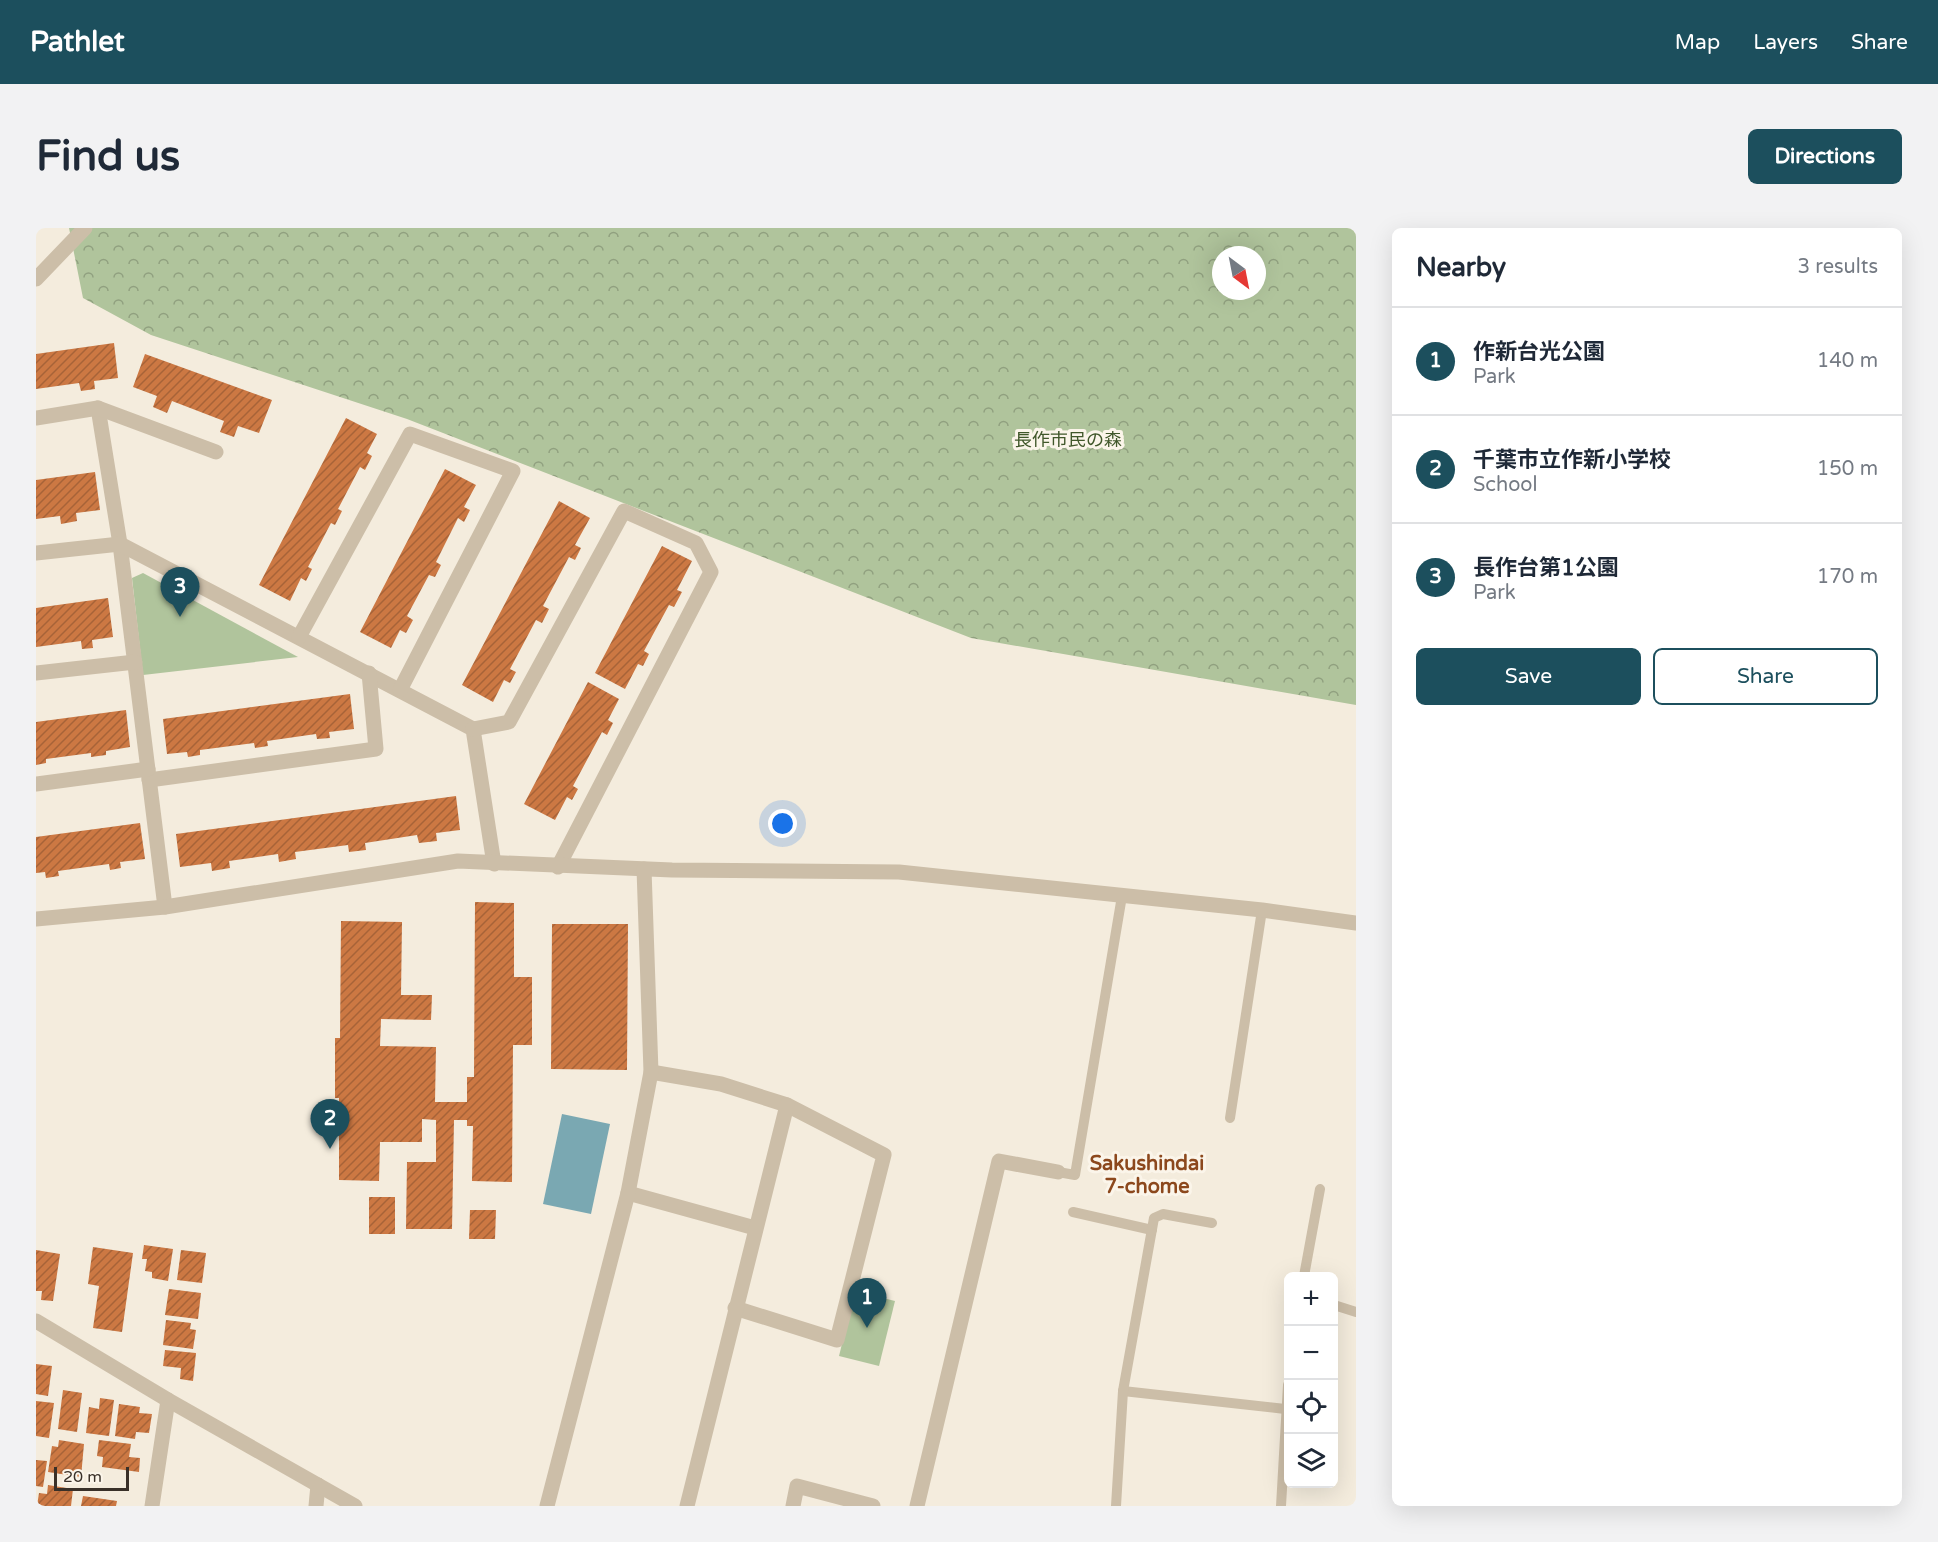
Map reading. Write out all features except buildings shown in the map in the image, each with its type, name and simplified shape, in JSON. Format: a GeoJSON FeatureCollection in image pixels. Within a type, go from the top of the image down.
{"type":"FeatureCollection","features":[{"type":"Feature","properties":{"kind":"street"},"geometry":{"type":"LineString","coordinates":[[36,279],[85,228]]}},
{"type":"Feature","properties":{"kind":"street"},"geometry":{"type":"LineString","coordinates":[[36,418],[98,408],[216,452]]}},
{"type":"Feature","properties":{"kind":"street"},"geometry":{"type":"LineString","coordinates":[[98,408],[120,544],[165,907]]}},
{"type":"Feature","properties":{"kind":"street"},"geometry":{"type":"LineString","coordinates":[[299,637],[410,434],[513,471],[400,690]]}},
{"type":"Feature","properties":{"kind":"street"},"geometry":{"type":"LineString","coordinates":[[36,553],[120,544],[473,729],[509,722],[624,511],[696,543],[711,572],[558,867]]}},
{"type":"Feature","properties":{"kind":"street"},"geometry":{"type":"LineString","coordinates":[[36,673],[135,662]]}},
{"type":"Feature","properties":{"kind":"street"},"geometry":{"type":"LineString","coordinates":[[36,784],[376,749],[369,673]]}},
{"type":"Feature","properties":{"kind":"street"},"geometry":{"type":"LineString","coordinates":[[473,729],[494,864]]}},
{"type":"Feature","properties":{"kind":"street"},"geometry":{"type":"LineString","coordinates":[[36,919],[165,907],[458,861],[558,867],[899,872],[1262,910],[1356,923]]}},
{"type":"Feature","properties":{"kind":"street"},"geometry":{"type":"LineString","coordinates":[[547,1506],[628,1193],[651,1072],[644,869]]}},
{"type":"Feature","properties":{"kind":"street"},"geometry":{"type":"LineString","coordinates":[[651,1072],[722,1084],[787,1105],[884,1155],[837,1340],[735,1308]]}},
{"type":"Feature","properties":{"kind":"street"},"geometry":{"type":"LineString","coordinates":[[687,1506],[787,1105]]}},
{"type":"Feature","properties":{"kind":"street"},"geometry":{"type":"LineString","coordinates":[[917,1506],[999,1161],[1058,1172]]}},
{"type":"Feature","properties":{"kind":"street"},"geometry":{"type":"LineString","coordinates":[[628,1193],[755,1228]]}},
{"type":"Feature","properties":{"kind":"street"},"geometry":{"type":"LineString","coordinates":[[36,1321],[168,1401],[355,1506]]}},
{"type":"Feature","properties":{"kind":"street"},"geometry":{"type":"LineString","coordinates":[[152,1506],[168,1401]]}},
{"type":"Feature","properties":{"kind":"street"},"geometry":{"type":"LineString","coordinates":[[316,1506],[318,1485]]}},
{"type":"Feature","properties":{"kind":"street"},"geometry":{"type":"LineString","coordinates":[[793,1506],[797,1486],[873,1506]]}},
{"type":"Feature","properties":{"kind":"lane"},"geometry":{"type":"LineString","coordinates":[[1058,1172],[1075,1175],[1122,896]]}},
{"type":"Feature","properties":{"kind":"lane"},"geometry":{"type":"LineString","coordinates":[[1230,1118],[1262,910]]}},
{"type":"Feature","properties":{"kind":"lane"},"geometry":{"type":"LineString","coordinates":[[1305,1272],[1320,1189]]}},
{"type":"Feature","properties":{"kind":"lane"},"geometry":{"type":"LineString","coordinates":[[1073,1212],[1152,1230]]}},
{"type":"Feature","properties":{"kind":"lane"},"geometry":{"type":"LineString","coordinates":[[1116,1506],[1124,1391],[1154,1218],[1163,1214],[1212,1223]]}},
{"type":"Feature","properties":{"kind":"lane"},"geometry":{"type":"LineString","coordinates":[[1338,1306],[1356,1312]]}},
{"type":"Feature","properties":{"kind":"lane"},"geometry":{"type":"LineString","coordinates":[[1124,1391],[1284,1409]]}},
{"type":"Feature","properties":{"kind":"lane"},"geometry":{"type":"LineString","coordinates":[[1281,1506],[1284,1433]]}},
{"type":"Feature","properties":{"kind":"green space","name":"長作市民の森"},"geometry":{"type":"Polygon","coordinates":[[[69,228],[1356,228],[1356,705],[971,638],[407,419],[151,335],[83,298],[69,228]]]}},
{"type":"Feature","properties":{"kind":"green space"},"geometry":{"type":"Polygon","coordinates":[[[143,573],[298,657],[143,675],[132,578],[143,573]]]}},
{"type":"Feature","properties":{"kind":"green space"},"geometry":{"type":"Polygon","coordinates":[[[855,1291],[895,1301],[879,1366],[839,1356],[855,1291]]]}},
{"type":"Feature","properties":{"kind":"water"},"geometry":{"type":"Polygon","coordinates":[[[562,1114],[610,1124],[591,1214],[543,1204],[562,1114]]]}},
{"type":"Feature","properties":{"kind":"place","name":"長作台第1公園"},"geometry":{"type":"Point","coordinates":[180,617]}},
{"type":"Feature","properties":{"kind":"place","name":"千葉市立作新小学校"},"geometry":{"type":"Point","coordinates":[330,1149]}},
{"type":"Feature","properties":{"kind":"place","name":"作新台光公園"},"geometry":{"type":"Point","coordinates":[867,1328]}},
{"type":"Feature","properties":{"kind":"district","name":"Sakushindai 7-chome"},"geometry":{"type":"Point","coordinates":[1147,1174]}}]}
